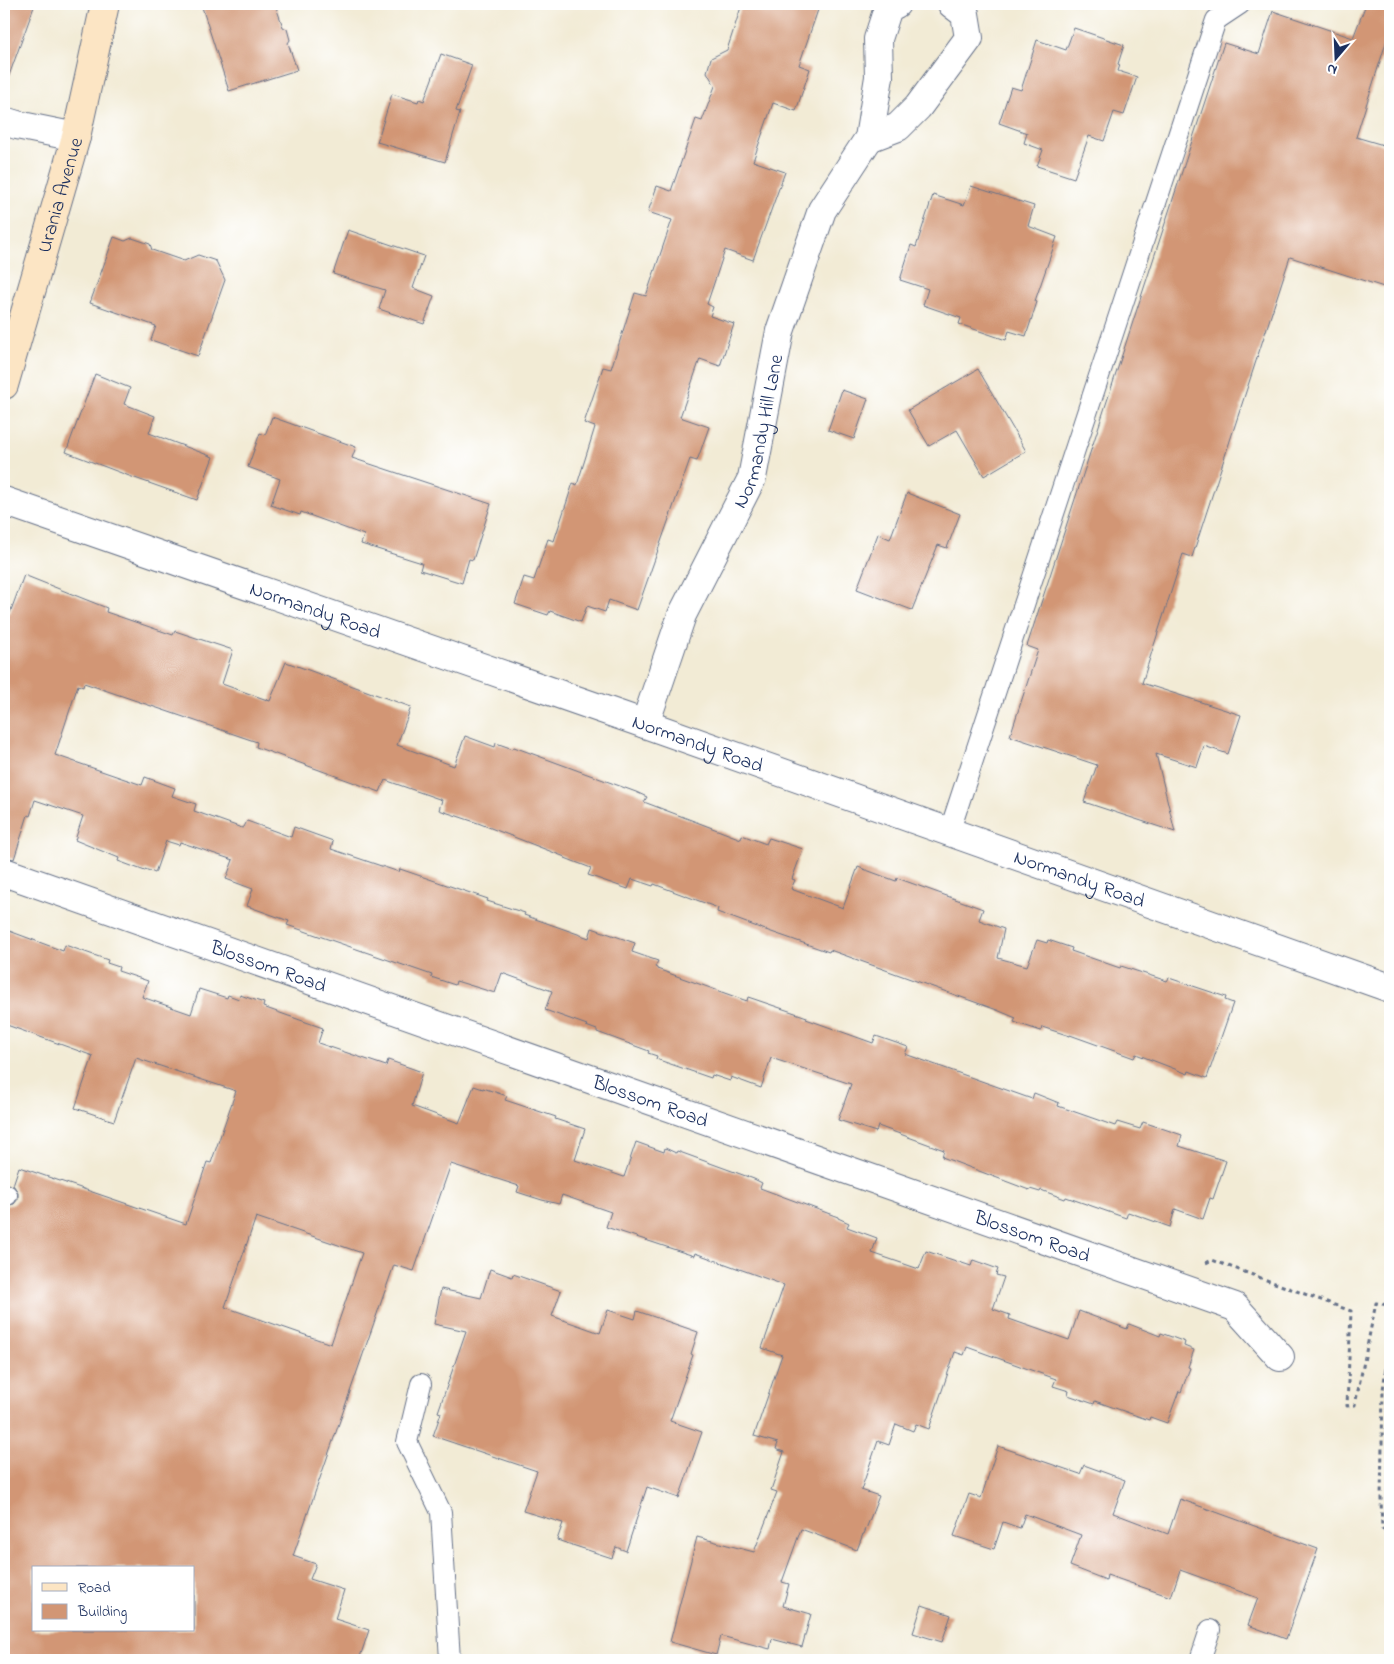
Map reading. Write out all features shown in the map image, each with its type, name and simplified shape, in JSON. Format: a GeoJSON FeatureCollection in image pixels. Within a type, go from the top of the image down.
{"type":"FeatureCollection","features":[{"type":"Feature","properties":{"kind":"street","name":"Urania Avenue"},"geometry":{"type":"LineString","coordinates":[[4,385],[76,137],[105,4]]}},
{"type":"Feature","properties":{"kind":"street","name":"Normandy Hill Lane"},"geometry":{"type":"LineString","coordinates":[[645,724],[682,615],[752,478],[780,331],[822,210],[869,138],[879,77],[878,40],[888,8],[896,4]]}},
{"type":"Feature","properties":{"kind":"street"},"geometry":{"type":"LineString","coordinates":[[869,138],[898,128],[918,107],[969,38],[965,14],[952,4]]}},
{"type":"Feature","properties":{"kind":"street"},"geometry":{"type":"LineString","coordinates":[[4,121],[76,137]]}},
{"type":"Feature","properties":{"kind":"street","name":"Normandy Road"},"geometry":{"type":"LineString","coordinates":[[4,501],[645,724],[1390,988]]}},
{"type":"Feature","properties":{"kind":"street","name":"Blossom Road"},"geometry":{"type":"LineString","coordinates":[[4,872],[1235,1307],[1280,1357]]}},
{"type":"Feature","properties":{"kind":"lane"},"geometry":{"type":"LineString","coordinates":[[949,833],[1216,20],[1240,4]]}},
{"type":"Feature","properties":{"kind":"lane"},"geometry":{"type":"LineString","coordinates":[[421,1384],[407,1442],[441,1512],[450,1660]]}},
{"type":"Feature","properties":{"kind":"lane"},"geometry":{"type":"LineString","coordinates":[[1200,1660],[1210,1630]]}},
{"type":"Feature","properties":{"kind":"path"},"geometry":{"type":"LineString","coordinates":[[1388,1305],[1390,1322]]}},
{"type":"Feature","properties":{"kind":"path"},"geometry":{"type":"LineString","coordinates":[[1390,1337],[1383,1390],[1381,1498],[1382,1529],[1390,1530]]}},
{"type":"Feature","properties":{"kind":"building"},"geometry":{"type":"Polygon","coordinates":[[[4,4],[35,4],[7,81],[4,80],[4,4]]]}},
{"type":"Feature","properties":{"kind":"building"},"geometry":{"type":"Polygon","coordinates":[[[201,4],[275,4],[283,27],[287,29],[290,40],[288,43],[297,70],[229,91],[201,4]]]}},
{"type":"Feature","properties":{"kind":"building"},"geometry":{"type":"Polygon","coordinates":[[[742,4],[820,4],[799,65],[810,69],[796,111],[773,103],[753,161],[785,172],[753,260],[725,250],[707,304],[713,307],[710,316],[734,324],[720,366],[700,359],[680,417],[709,427],[697,461],[690,459],[637,610],[609,600],[605,612],[587,606],[581,622],[550,611],[548,615],[515,604],[524,577],[534,580],[548,539],[554,541],[573,483],[577,485],[595,427],[584,423],[603,367],[611,369],[635,293],[646,296],[672,220],[648,212],[657,186],[671,191],[696,119],[702,121],[715,86],[707,72],[711,58],[727,50],[742,4]]]}},
{"type":"Feature","properties":{"kind":"building"},"geometry":{"type":"Polygon","coordinates":[[[1366,4],[1390,4],[1390,30],[1356,137],[1390,147],[1390,289],[1290,257],[1192,557],[1183,554],[1142,683],[1241,715],[1228,754],[1204,746],[1197,767],[1156,754],[1175,832],[1084,802],[1097,765],[1010,736],[1038,650],[1027,646],[1224,43],[1259,54],[1273,11],[1353,38],[1366,4]]]}},
{"type":"Feature","properties":{"kind":"building"},"geometry":{"type":"Polygon","coordinates":[[[1074,28],[1124,45],[1118,64],[1120,65],[1118,71],[1137,77],[1124,115],[1114,112],[1104,141],[1089,136],[1074,178],[1037,166],[1043,150],[1024,143],[1027,133],[999,123],[1011,87],[1021,90],[1037,40],[1066,50],[1074,28]]]}},
{"type":"Feature","properties":{"kind":"building"},"geometry":{"type":"Polygon","coordinates":[[[441,54],[472,65],[456,111],[460,112],[445,162],[377,142],[392,94],[418,102],[419,99],[424,101],[441,54]]]}},
{"type":"Feature","properties":{"kind":"building"},"geometry":{"type":"Polygon","coordinates":[[[971,186],[1034,206],[1028,226],[1057,237],[1035,301],[1037,302],[1026,336],[1009,331],[1006,340],[959,324],[961,318],[923,305],[928,289],[900,280],[911,245],[916,247],[933,195],[964,205],[971,186]]]}},
{"type":"Feature","properties":{"kind":"building"},"geometry":{"type":"Polygon","coordinates":[[[348,230],[424,256],[413,288],[434,296],[424,324],[379,309],[385,290],[333,274],[348,230]]]}},
{"type":"Feature","properties":{"kind":"building"},"geometry":{"type":"Polygon","coordinates":[[[114,237],[125,241],[132,238],[150,244],[152,250],[184,261],[198,255],[216,261],[225,280],[198,356],[151,340],[156,326],[90,303],[114,237]]]}},
{"type":"Feature","properties":{"kind":"building"},"geometry":{"type":"Polygon","coordinates":[[[978,369],[1026,451],[984,476],[957,430],[929,446],[908,410],[978,369]]]}},
{"type":"Feature","properties":{"kind":"building"},"geometry":{"type":"Polygon","coordinates":[[[95,374],[130,388],[124,404],[155,416],[149,433],[213,457],[197,500],[66,452],[95,374]]]}},
{"type":"Feature","properties":{"kind":"building"},"geometry":{"type":"Polygon","coordinates":[[[842,390],[868,399],[854,439],[828,430],[842,390]]]}},
{"type":"Feature","properties":{"kind":"building"},"geometry":{"type":"Polygon","coordinates":[[[272,417],[356,447],[352,458],[491,504],[473,560],[469,559],[462,583],[420,570],[422,563],[361,544],[364,535],[301,512],[300,515],[271,505],[280,479],[248,467],[260,433],[265,435],[272,417]]]}},
{"type":"Feature","properties":{"kind":"building"},"geometry":{"type":"Polygon","coordinates":[[[907,493],[960,514],[947,548],[938,545],[912,610],[857,589],[878,534],[890,539],[907,493]]]}},
{"type":"Feature","properties":{"kind":"building"},"geometry":{"type":"Polygon","coordinates":[[[24,575],[107,608],[106,612],[173,635],[175,631],[233,650],[222,684],[270,701],[286,662],[411,707],[397,745],[454,766],[465,736],[495,747],[496,743],[513,749],[514,747],[636,792],[647,797],[644,802],[741,839],[742,835],[766,844],[769,838],[803,849],[792,879],[795,880],[791,889],[843,908],[858,867],[896,881],[897,878],[983,909],[979,920],[1004,929],[998,958],[1027,966],[1037,940],[1047,943],[1048,940],[1072,948],[1071,951],[1120,968],[1121,966],[1167,981],[1169,978],[1226,997],[1225,1000],[1233,1003],[1207,1078],[1189,1071],[1188,1074],[1136,1054],[1134,1058],[1070,1035],[1042,1027],[1041,1031],[1014,1022],[1016,1018],[997,1010],[830,950],[829,952],[760,928],[717,912],[718,908],[654,884],[653,886],[632,879],[628,889],[588,875],[591,868],[478,823],[439,810],[442,800],[385,780],[380,792],[256,747],[257,742],[84,683],[83,687],[78,685],[55,755],[142,785],[145,777],[175,788],[172,796],[196,804],[194,811],[242,828],[247,821],[291,837],[294,827],[333,841],[331,849],[399,872],[400,869],[488,899],[487,901],[525,913],[524,915],[589,938],[592,928],[635,943],[632,952],[658,961],[655,967],[657,969],[747,1001],[748,997],[807,1017],[806,1019],[873,1043],[876,1036],[908,1047],[905,1054],[1032,1099],[1034,1093],[1059,1103],[1058,1106],[1115,1126],[1117,1122],[1140,1129],[1143,1122],[1182,1135],[1179,1146],[1226,1161],[1213,1199],[1210,1198],[1203,1219],[1175,1209],[1170,1227],[1128,1212],[1126,1218],[1066,1197],[1065,1199],[1041,1190],[1040,1192],[1029,1190],[942,1157],[944,1150],[878,1126],[876,1132],[838,1120],[851,1084],[771,1058],[761,1088],[731,1077],[730,1081],[712,1075],[711,1078],[656,1059],[657,1056],[648,1053],[649,1051],[545,1010],[552,991],[502,973],[495,993],[456,981],[455,985],[431,977],[432,975],[287,925],[289,921],[247,906],[253,889],[226,879],[233,860],[180,842],[179,845],[166,841],[155,873],[145,869],[145,871],[118,861],[119,858],[75,840],[83,816],[35,800],[30,816],[28,815],[14,859],[4,857],[4,611],[10,613],[24,575]]]}},
{"type":"Feature","properties":{"kind":"building"},"geometry":{"type":"Polygon","coordinates":[[[4,929],[63,951],[65,945],[108,960],[107,963],[119,967],[118,971],[148,981],[142,997],[191,1014],[199,989],[227,998],[228,995],[239,999],[240,995],[264,1003],[263,1007],[323,1028],[318,1043],[386,1066],[388,1060],[422,1072],[412,1106],[459,1123],[474,1086],[483,1088],[507,1096],[505,1100],[585,1129],[575,1160],[624,1177],[636,1142],[664,1152],[665,1148],[676,1153],[677,1151],[754,1179],[762,1183],[760,1188],[838,1217],[849,1223],[847,1227],[877,1238],[872,1253],[919,1269],[926,1251],[971,1266],[973,1260],[998,1269],[996,1275],[1004,1277],[993,1309],[1010,1315],[1009,1319],[1069,1340],[1079,1311],[1127,1329],[1129,1324],[1160,1336],[1161,1333],[1185,1342],[1184,1346],[1194,1350],[1188,1367],[1190,1368],[1167,1423],[1150,1417],[1149,1420],[1095,1401],[1094,1404],[1068,1395],[1069,1391],[1053,1386],[1056,1379],[967,1347],[964,1355],[955,1352],[929,1429],[916,1424],[913,1431],[896,1424],[889,1445],[878,1441],[861,1490],[879,1496],[857,1550],[801,1529],[782,1582],[789,1584],[783,1606],[811,1614],[802,1647],[772,1639],[770,1649],[721,1636],[716,1655],[670,1642],[697,1537],[754,1552],[777,1492],[771,1490],[784,1452],[776,1449],[778,1443],[754,1436],[782,1355],[762,1348],[784,1285],[695,1253],[694,1256],[606,1227],[611,1212],[562,1195],[559,1204],[542,1200],[517,1192],[519,1186],[451,1164],[414,1271],[394,1265],[293,1556],[316,1564],[310,1579],[344,1590],[335,1619],[369,1630],[359,1660],[4,1660],[4,1211],[5,1206],[14,1204],[18,1199],[18,1192],[13,1185],[19,1167],[186,1224],[207,1162],[211,1163],[236,1091],[136,1058],[114,1121],[75,1108],[93,1056],[4,1024],[4,929]],[[256,1217],[225,1307],[331,1344],[362,1253],[256,1217]]]}},
{"type":"Feature","properties":{"kind":"building"},"geometry":{"type":"Polygon","coordinates":[[[490,1269],[512,1277],[513,1274],[561,1291],[552,1316],[600,1333],[608,1310],[635,1319],[637,1311],[698,1332],[691,1354],[693,1355],[670,1421],[702,1432],[679,1498],[647,1487],[626,1551],[616,1547],[612,1558],[557,1540],[563,1523],[523,1511],[537,1471],[433,1436],[441,1413],[438,1412],[466,1331],[434,1324],[441,1289],[481,1298],[490,1269]]]}},
{"type":"Feature","properties":{"kind":"building"},"geometry":{"type":"Polygon","coordinates":[[[998,1446],[1080,1474],[1084,1465],[1125,1480],[1113,1513],[1168,1534],[1180,1499],[1318,1549],[1286,1639],[1248,1625],[1258,1598],[1180,1570],[1171,1597],[1107,1575],[1106,1580],[1070,1566],[1081,1535],[1025,1514],[1020,1528],[1003,1522],[994,1549],[954,1536],[969,1494],[981,1498],[998,1446]]]}},
{"type":"Feature","properties":{"kind":"building"},"geometry":{"type":"Polygon","coordinates":[[[922,1605],[951,1615],[942,1642],[913,1633],[922,1605]]]}}]}
